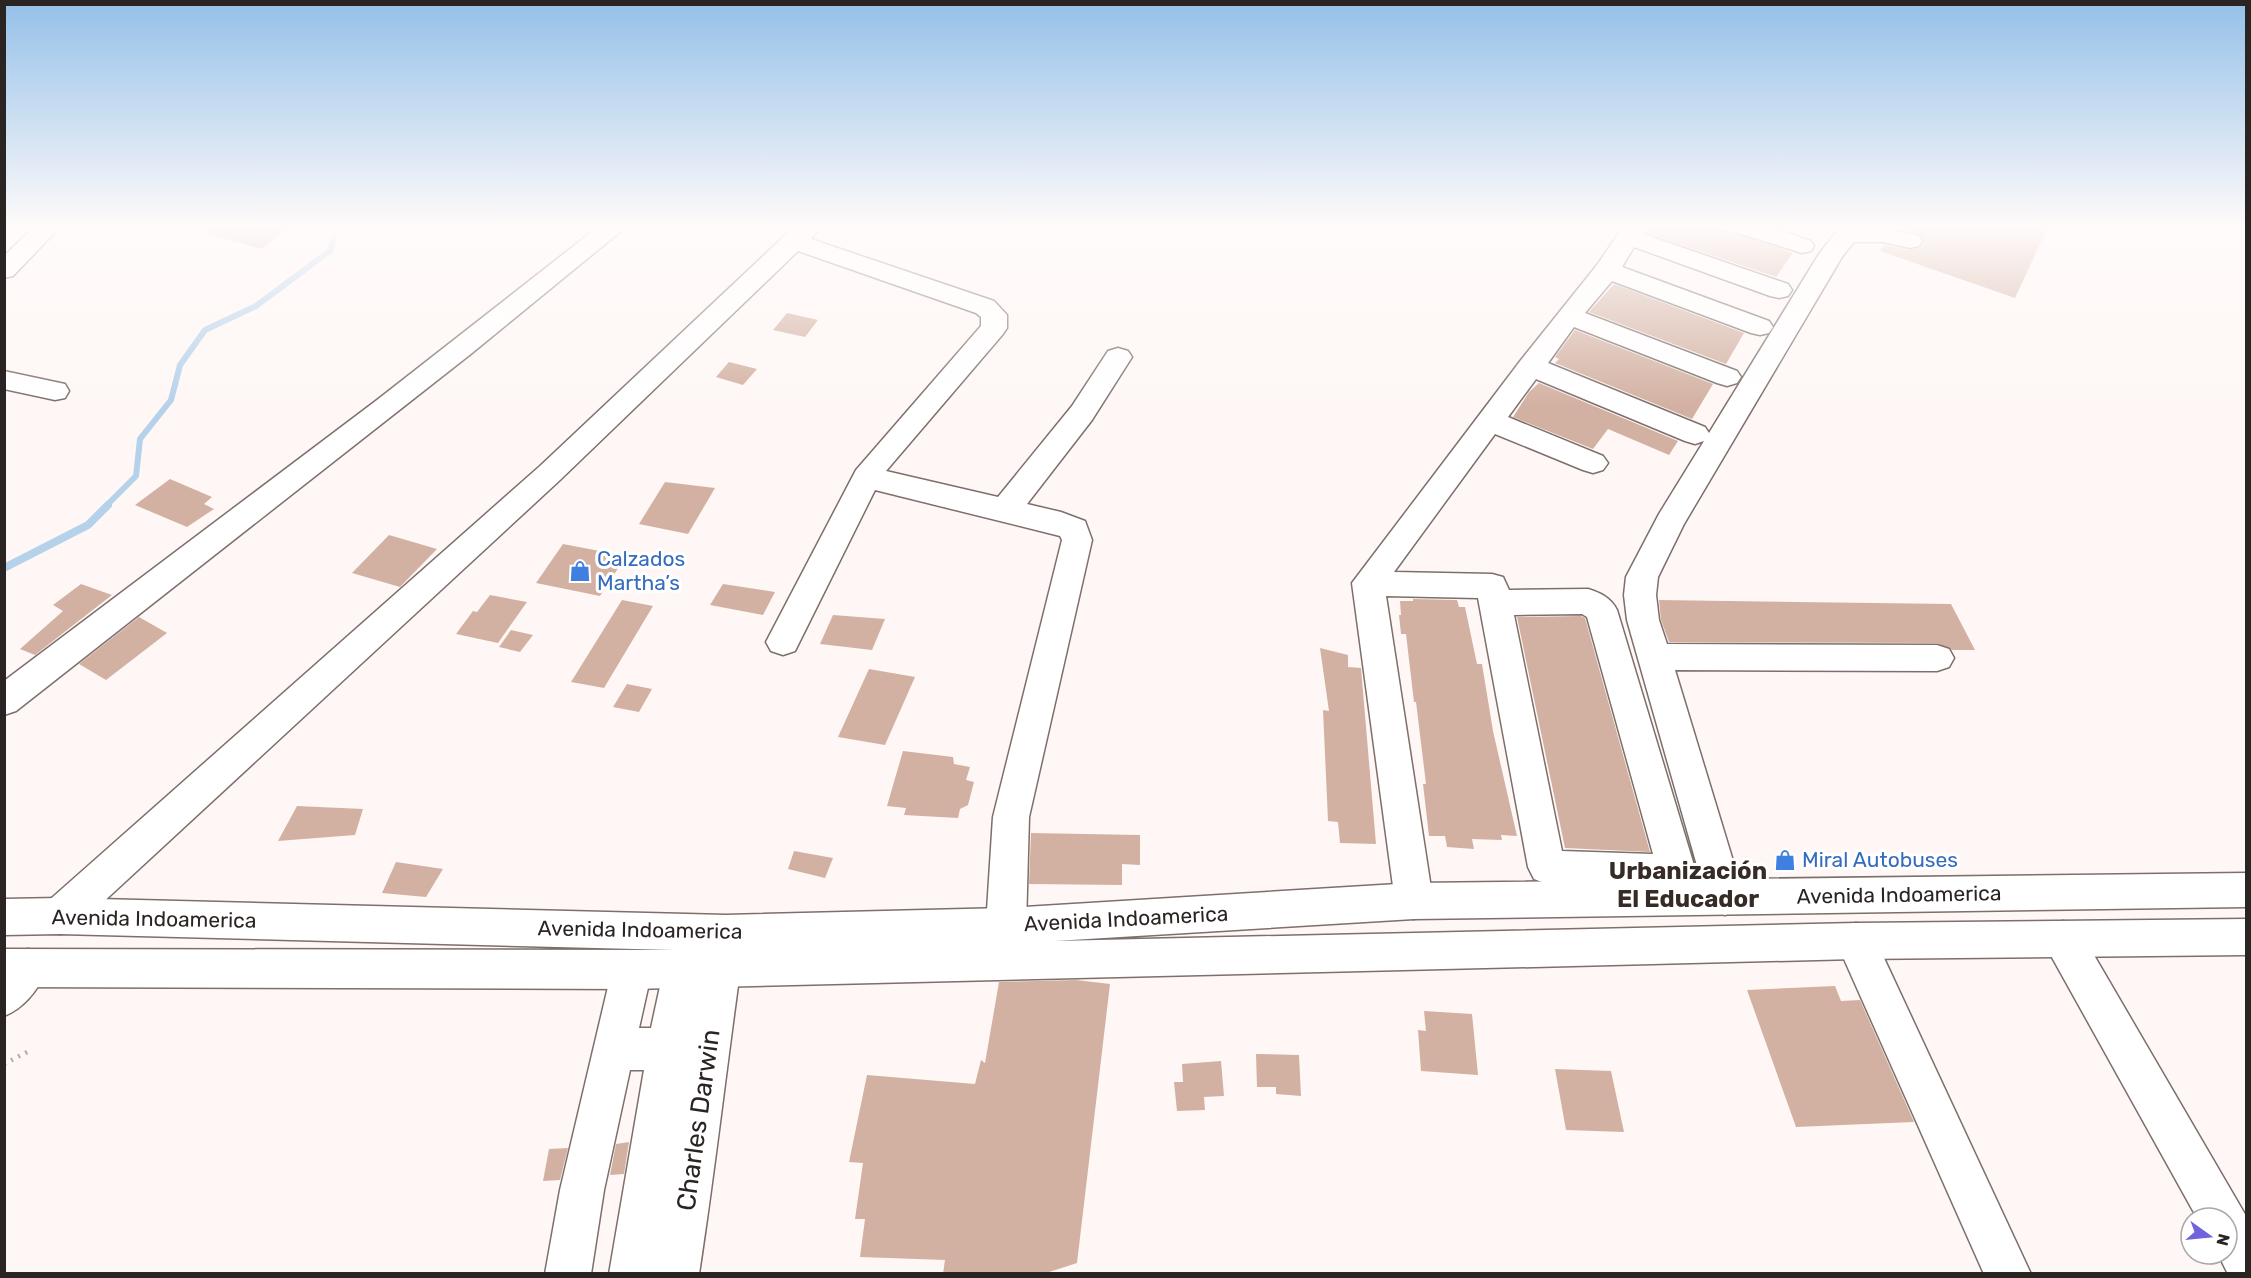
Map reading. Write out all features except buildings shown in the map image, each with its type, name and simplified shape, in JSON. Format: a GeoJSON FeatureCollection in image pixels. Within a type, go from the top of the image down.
{"type":"FeatureCollection","features":[{"type":"Feature","properties":{"kind":"street"},"geometry":{"type":"LineString","coordinates":[[4,701],[541,287]]}},
{"type":"Feature","properties":{"kind":"street"},"geometry":{"type":"LineString","coordinates":[[60,916],[550,473],[746,287]]}},
{"type":"Feature","properties":{"kind":"street"},"geometry":{"type":"LineString","coordinates":[[783,642],[866,477],[994,328],[994,315],[985,307],[934,287]]}},
{"type":"Feature","properties":{"kind":"street"},"geometry":{"type":"LineString","coordinates":[[1414,902],[1368,583],[1593,287]]}},
{"type":"Feature","properties":{"kind":"street"},"geometry":{"type":"LineString","coordinates":[[1652,287],[1760,327]]}},
{"type":"Feature","properties":{"kind":"street"},"geometry":{"type":"LineString","coordinates":[[1770,287],[1779,290]]}},
{"type":"Feature","properties":{"kind":"street"},"geometry":{"type":"LineString","coordinates":[[1725,897],[1641,608],[1642,577],[1670,522],[1812,287]]}},
{"type":"Feature","properties":{"kind":"street"},"geometry":{"type":"LineString","coordinates":[[1569,316],[1727,377]]}},
{"type":"Feature","properties":{"kind":"street"},"geometry":{"type":"LineString","coordinates":[[1005,510],[1082,413],[1118,357]]}},
{"type":"Feature","properties":{"kind":"street"},"geometry":{"type":"LineString","coordinates":[[1531,366],[1695,435]]}},
{"type":"Feature","properties":{"kind":"street"},"geometry":{"type":"LineString","coordinates":[[4,380],[55,391]]}},
{"type":"Feature","properties":{"kind":"street"},"geometry":{"type":"LineString","coordinates":[[1490,421],[1593,463]]}},
{"type":"Feature","properties":{"kind":"street"},"geometry":{"type":"LineString","coordinates":[[866,477],[1062,523],[1074,529],[1077,540],[1011,817],[1006,926]]}},
{"type":"Feature","properties":{"kind":"street"},"geometry":{"type":"LineString","coordinates":[[1368,583],[1492,586],[1495,603],[1547,867],[1677,872],[1601,610],[1588,602],[1495,603]]}},
{"type":"Feature","properties":{"kind":"street"},"geometry":{"type":"LineString","coordinates":[[1654,657],[1937,658]]}},
{"type":"Feature","properties":{"kind":"street","name":"Avenida Indoamerica"},"geometry":{"type":"LineString","coordinates":[[12,978],[632,970],[704,950],[1006,926],[1414,902],[2247,890]]}},
{"type":"Feature","properties":{"kind":"street","name":"Avenida Indoamerica"},"geometry":{"type":"LineString","coordinates":[[4,917],[60,916],[963,963],[1856,941],[2247,937]]}},
{"type":"Feature","properties":{"kind":"street"},"geometry":{"type":"LineString","coordinates":[[2063,939],[2215,1206]]}},
{"type":"Feature","properties":{"kind":"street"},"geometry":{"type":"LineString","coordinates":[[1856,941],[2008,1274]]}},
{"type":"Feature","properties":{"kind":"street"},"geometry":{"type":"LineString","coordinates":[[632,1274],[668,1048],[704,950]]}},
{"type":"Feature","properties":{"kind":"street","name":"Charles Darwin"},"geometry":{"type":"LineString","coordinates":[[676,1274],[694,1158],[704,950]]}},
{"type":"Feature","properties":{"kind":"street"},"geometry":{"type":"LineString","coordinates":[[568,1274],[582,1190],[632,970]]}},
{"type":"Feature","properties":{"kind":"street"},"geometry":{"type":"LineString","coordinates":[[614,1050],[668,1048]]}},
{"type":"Feature","properties":{"kind":"street"},"geometry":{"type":"LineString","coordinates":[[2239,1246],[2247,1260]]}},
{"type":"Feature","properties":{"kind":"path"},"geometry":{"type":"LineString","coordinates":[[4,1064],[29,1051]]}},
{"type":"Feature","properties":{"kind":"waterway"},"geometry":{"type":"LineString","coordinates":[[106,506],[136,476],[140,439],[171,400],[180,365],[205,330],[256,306],[282,287]]}},
{"type":"Feature","properties":{"kind":"waterway"},"geometry":{"type":"LineString","coordinates":[[4,568],[88,525],[108,505]]}},
{"type":"Feature","properties":{"kind":"place","name":"Calzados Martha’s"},"geometry":{"type":"Point","coordinates":[580,571]}},
{"type":"Feature","properties":{"kind":"place","name":"Miral Autobuses"},"geometry":{"type":"Point","coordinates":[1785,860]}},
{"type":"Feature","properties":{"kind":"district","name":"Urbanización El Educador"},"geometry":{"type":"Point","coordinates":[1688,885]}}]}
